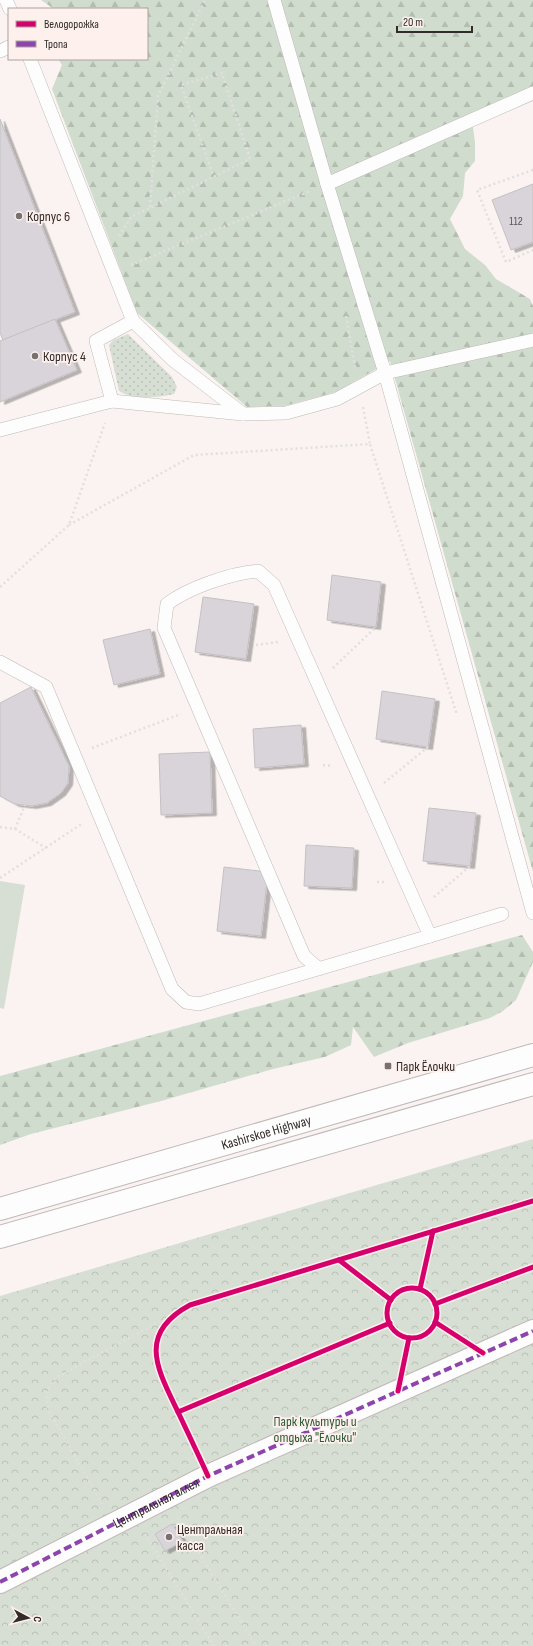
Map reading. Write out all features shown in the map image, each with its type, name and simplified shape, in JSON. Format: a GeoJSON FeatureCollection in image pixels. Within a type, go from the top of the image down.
{"type":"FeatureCollection","features":[{"type":"Feature","properties":{"kind":"main road","name":"Kashirskoe Highway"},"geometry":{"type":"LineString","coordinates":[[0,1210],[533,1055]]}},
{"type":"Feature","properties":{"kind":"main road","name":"Kashirskoe Highway"},"geometry":{"type":"LineString","coordinates":[[0,1237],[533,1084]]}},
{"type":"Feature","properties":{"kind":"main road","name":"Центральная аллея"},"geometry":{"type":"LineString","coordinates":[[0,1582],[132,1513],[216,1472],[533,1331]]}},
{"type":"Feature","properties":{"kind":"lane"},"geometry":{"type":"LineString","coordinates":[[274,0],[327,184],[385,374],[533,913]]}},
{"type":"Feature","properties":{"kind":"lane"},"geometry":{"type":"LineString","coordinates":[[30,60],[133,321],[173,360],[243,414]]}},
{"type":"Feature","properties":{"kind":"lane"},"geometry":{"type":"LineString","coordinates":[[327,184],[533,93]]}},
{"type":"Feature","properties":{"kind":"lane"},"geometry":{"type":"LineString","coordinates":[[112,401],[96,341],[133,321]]}},
{"type":"Feature","properties":{"kind":"lane"},"geometry":{"type":"LineString","coordinates":[[0,430],[112,401],[243,414],[286,413],[338,399],[385,374],[533,340]]}},
{"type":"Feature","properties":{"kind":"lane"},"geometry":{"type":"LineString","coordinates":[[319,969],[304,956],[164,628],[167,604],[178,595],[240,573],[258,571],[274,585],[430,936]]}},
{"type":"Feature","properties":{"kind":"lane"},"geometry":{"type":"LineString","coordinates":[[0,662],[46,687],[172,989],[186,1002],[199,1004],[502,914]]}},
{"type":"Feature","properties":{"kind":"path"},"geometry":{"type":"LineString","coordinates":[[150,207],[158,96],[205,0]]}},
{"type":"Feature","properties":{"kind":"path"},"geometry":{"type":"LineString","coordinates":[[108,255],[131,217],[150,207],[214,177],[250,159],[222,73],[181,84],[214,177]]}},
{"type":"Feature","properties":{"kind":"path"},"geometry":{"type":"LineString","coordinates":[[533,170],[477,190],[506,262],[533,250]]}},
{"type":"Feature","properties":{"kind":"path"},"geometry":{"type":"LineString","coordinates":[[114,272],[327,184]]}},
{"type":"Feature","properties":{"kind":"path"},"geometry":{"type":"LineString","coordinates":[[69,525],[112,401]]}},
{"type":"Feature","properties":{"kind":"path"},"geometry":{"type":"LineString","coordinates":[[0,587],[69,525],[194,455],[370,444],[459,723]]}},
{"type":"Feature","properties":{"kind":"path"},"geometry":{"type":"LineString","coordinates":[[317,682],[376,627]]}},
{"type":"Feature","properties":{"kind":"path"},"geometry":{"type":"LineString","coordinates":[[74,754],[198,708]]}},
{"type":"Feature","properties":{"kind":"path"},"geometry":{"type":"LineString","coordinates":[[368,796],[428,747]]}},
{"type":"Feature","properties":{"kind":"path"},"geometry":{"type":"LineString","coordinates":[[15,830],[25,805]]}},
{"type":"Feature","properties":{"kind":"path"},"geometry":{"type":"LineString","coordinates":[[0,878],[99,813]]}},
{"type":"Feature","properties":{"kind":"path"},"geometry":{"type":"LineString","coordinates":[[0,827],[15,830],[46,848]]}},
{"type":"Feature","properties":{"kind":"path"},"geometry":{"type":"LineString","coordinates":[[418,910],[470,866]]}},
{"type":"Feature","properties":{"kind":"path"},"geometry":{"type":"LineString","coordinates":[[166,1325],[183,1309]]}},
{"type":"Feature","properties":{"kind":"path"},"geometry":{"type":"LineString","coordinates":[[113,1523],[49,1412],[47,1405],[47,1392],[52,1381],[57,1377],[183,1309]]}},
{"type":"Feature","properties":{"kind":"path"},"geometry":{"type":"LineString","coordinates":[[165,1497],[256,1646]]}},
{"type":"Feature","properties":{"kind":"path"},"geometry":{"type":"LineString","coordinates":[[132,1513],[214,1646]]}},
{"type":"Feature","properties":{"kind":"green space"},"geometry":{"type":"Polygon","coordinates":[[[41,0],[533,0],[533,95],[472,120],[475,142],[475,161],[465,173],[463,196],[450,219],[465,249],[485,265],[496,279],[530,299],[533,306],[533,872],[390,361],[336,392],[284,406],[247,407],[137,313],[52,89],[62,65],[59,60],[148,60],[148,8],[53,8],[41,0]]]}},
{"type":"Feature","properties":{"kind":"green space"},"geometry":{"type":"Polygon","coordinates":[[[128,334],[172,377],[177,387],[174,394],[138,397],[124,394],[119,391],[109,345],[113,340],[128,334]]]}},
{"type":"Feature","properties":{"kind":"green space"},"geometry":{"type":"Polygon","coordinates":[[[0,881],[25,885],[4,1009],[0,1008],[0,881]]]}},
{"type":"Feature","properties":{"kind":"green space"},"geometry":{"type":"Polygon","coordinates":[[[522,935],[533,952],[533,962],[516,1000],[503,1011],[490,1018],[408,1043],[374,1057],[353,1027],[351,1045],[325,1057],[273,1069],[161,1101],[31,1134],[0,1145],[0,1076],[522,935]]]}},
{"type":"Feature","properties":{"kind":"green space","name":"Парк культуры и отдыха \"Ёлочки\""},"geometry":{"type":"Polygon","coordinates":[[[533,1139],[533,1646],[0,1646],[0,1296],[533,1139]]]}},
{"type":"Feature","properties":{"kind":"building","name":"Корпус 6"},"geometry":{"type":"Polygon","coordinates":[[[0,119],[75,312],[3,340],[0,333],[0,119]]]}},
{"type":"Feature","properties":{"kind":"building"},"geometry":{"type":"Polygon","coordinates":[[[533,184],[533,242],[511,250],[492,200],[533,184]]]}},
{"type":"Feature","properties":{"kind":"building","name":"Корпус 4"},"geometry":{"type":"Polygon","coordinates":[[[55,319],[77,370],[0,402],[0,341],[55,319]]]}},
{"type":"Feature","properties":{"kind":"building"},"geometry":{"type":"Polygon","coordinates":[[[332,575],[381,582],[376,627],[327,620],[332,575]]]}},
{"type":"Feature","properties":{"kind":"building"},"geometry":{"type":"Polygon","coordinates":[[[203,597],[254,604],[246,659],[195,652],[203,597]]]}},
{"type":"Feature","properties":{"kind":"building"},"geometry":{"type":"Polygon","coordinates":[[[150,629],[160,674],[114,685],[103,640],[150,629]]]}},
{"type":"Feature","properties":{"kind":"building"},"geometry":{"type":"Polygon","coordinates":[[[31,687],[69,766],[68,783],[61,793],[47,803],[32,806],[15,804],[0,796],[0,703],[31,687]]]}},
{"type":"Feature","properties":{"kind":"building"},"geometry":{"type":"Polygon","coordinates":[[[382,691],[435,699],[428,747],[376,739],[382,691]]]}},
{"type":"Feature","properties":{"kind":"building"},"geometry":{"type":"Polygon","coordinates":[[[301,725],[304,764],[255,768],[253,729],[301,725]]]}},
{"type":"Feature","properties":{"kind":"building"},"geometry":{"type":"Polygon","coordinates":[[[210,752],[212,813],[161,815],[159,754],[210,752]]]}},
{"type":"Feature","properties":{"kind":"building"},"geometry":{"type":"Polygon","coordinates":[[[429,808],[476,813],[470,866],[423,861],[429,808]]]}},
{"type":"Feature","properties":{"kind":"building"},"geometry":{"type":"Polygon","coordinates":[[[306,845],[354,848],[352,888],[304,886],[306,845]]]}},
{"type":"Feature","properties":{"kind":"building"},"geometry":{"type":"Polygon","coordinates":[[[224,867],[268,872],[261,936],[217,931],[224,867]]]}},
{"type":"Feature","properties":{"kind":"building","name":"Центральная касса"},"geometry":{"type":"Polygon","coordinates":[[[172,1524],[183,1541],[165,1551],[155,1534],[172,1524]]]}},
{"type":"Feature","properties":{"kind":"marked path"},"geometry":{"type":"LineString","coordinates":[[0,1582],[208,1476],[533,1331]]}},
{"type":"Feature","properties":{"kind":"cycle path"},"geometry":{"type":"LineString","coordinates":[[208,1476],[164,1382],[156,1354],[157,1341],[163,1328],[173,1316],[190,1305],[533,1201]]}},
{"type":"Feature","properties":{"kind":"cycle path"},"geometry":{"type":"LineString","coordinates":[[420,1289],[433,1231]]}},
{"type":"Feature","properties":{"kind":"cycle path"},"geometry":{"type":"LineString","coordinates":[[339,1260],[391,1300]]}},
{"type":"Feature","properties":{"kind":"cycle path"},"geometry":{"type":"LineString","coordinates":[[435,1304],[533,1267]]}},
{"type":"Feature","properties":{"kind":"cycle path"},"geometry":{"type":"LineString","coordinates":[[412,1288],[426,1292],[433,1299],[437,1313],[433,1327],[426,1334],[412,1338],[398,1334],[391,1327],[387,1313],[391,1299],[398,1292],[412,1288]]}},
{"type":"Feature","properties":{"kind":"cycle path"},"geometry":{"type":"LineString","coordinates":[[435,1322],[483,1353]]}},
{"type":"Feature","properties":{"kind":"cycle path"},"geometry":{"type":"LineString","coordinates":[[178,1412],[390,1323]]}},
{"type":"Feature","properties":{"kind":"cycle path"},"geometry":{"type":"LineString","coordinates":[[398,1391],[409,1338]]}},
{"type":"Feature","properties":{"kind":"place","name":"Корпус 6"},"geometry":{"type":"Point","coordinates":[19,216]}},
{"type":"Feature","properties":{"kind":"place","name":"Корпус 4"},"geometry":{"type":"Point","coordinates":[35,356]}},
{"type":"Feature","properties":{"kind":"place","name":"Парк Ёлочки"},"geometry":{"type":"Point","coordinates":[388,1066]}},
{"type":"Feature","properties":{"kind":"place","name":"Центральная касса"},"geometry":{"type":"Point","coordinates":[169,1537]}}]}
